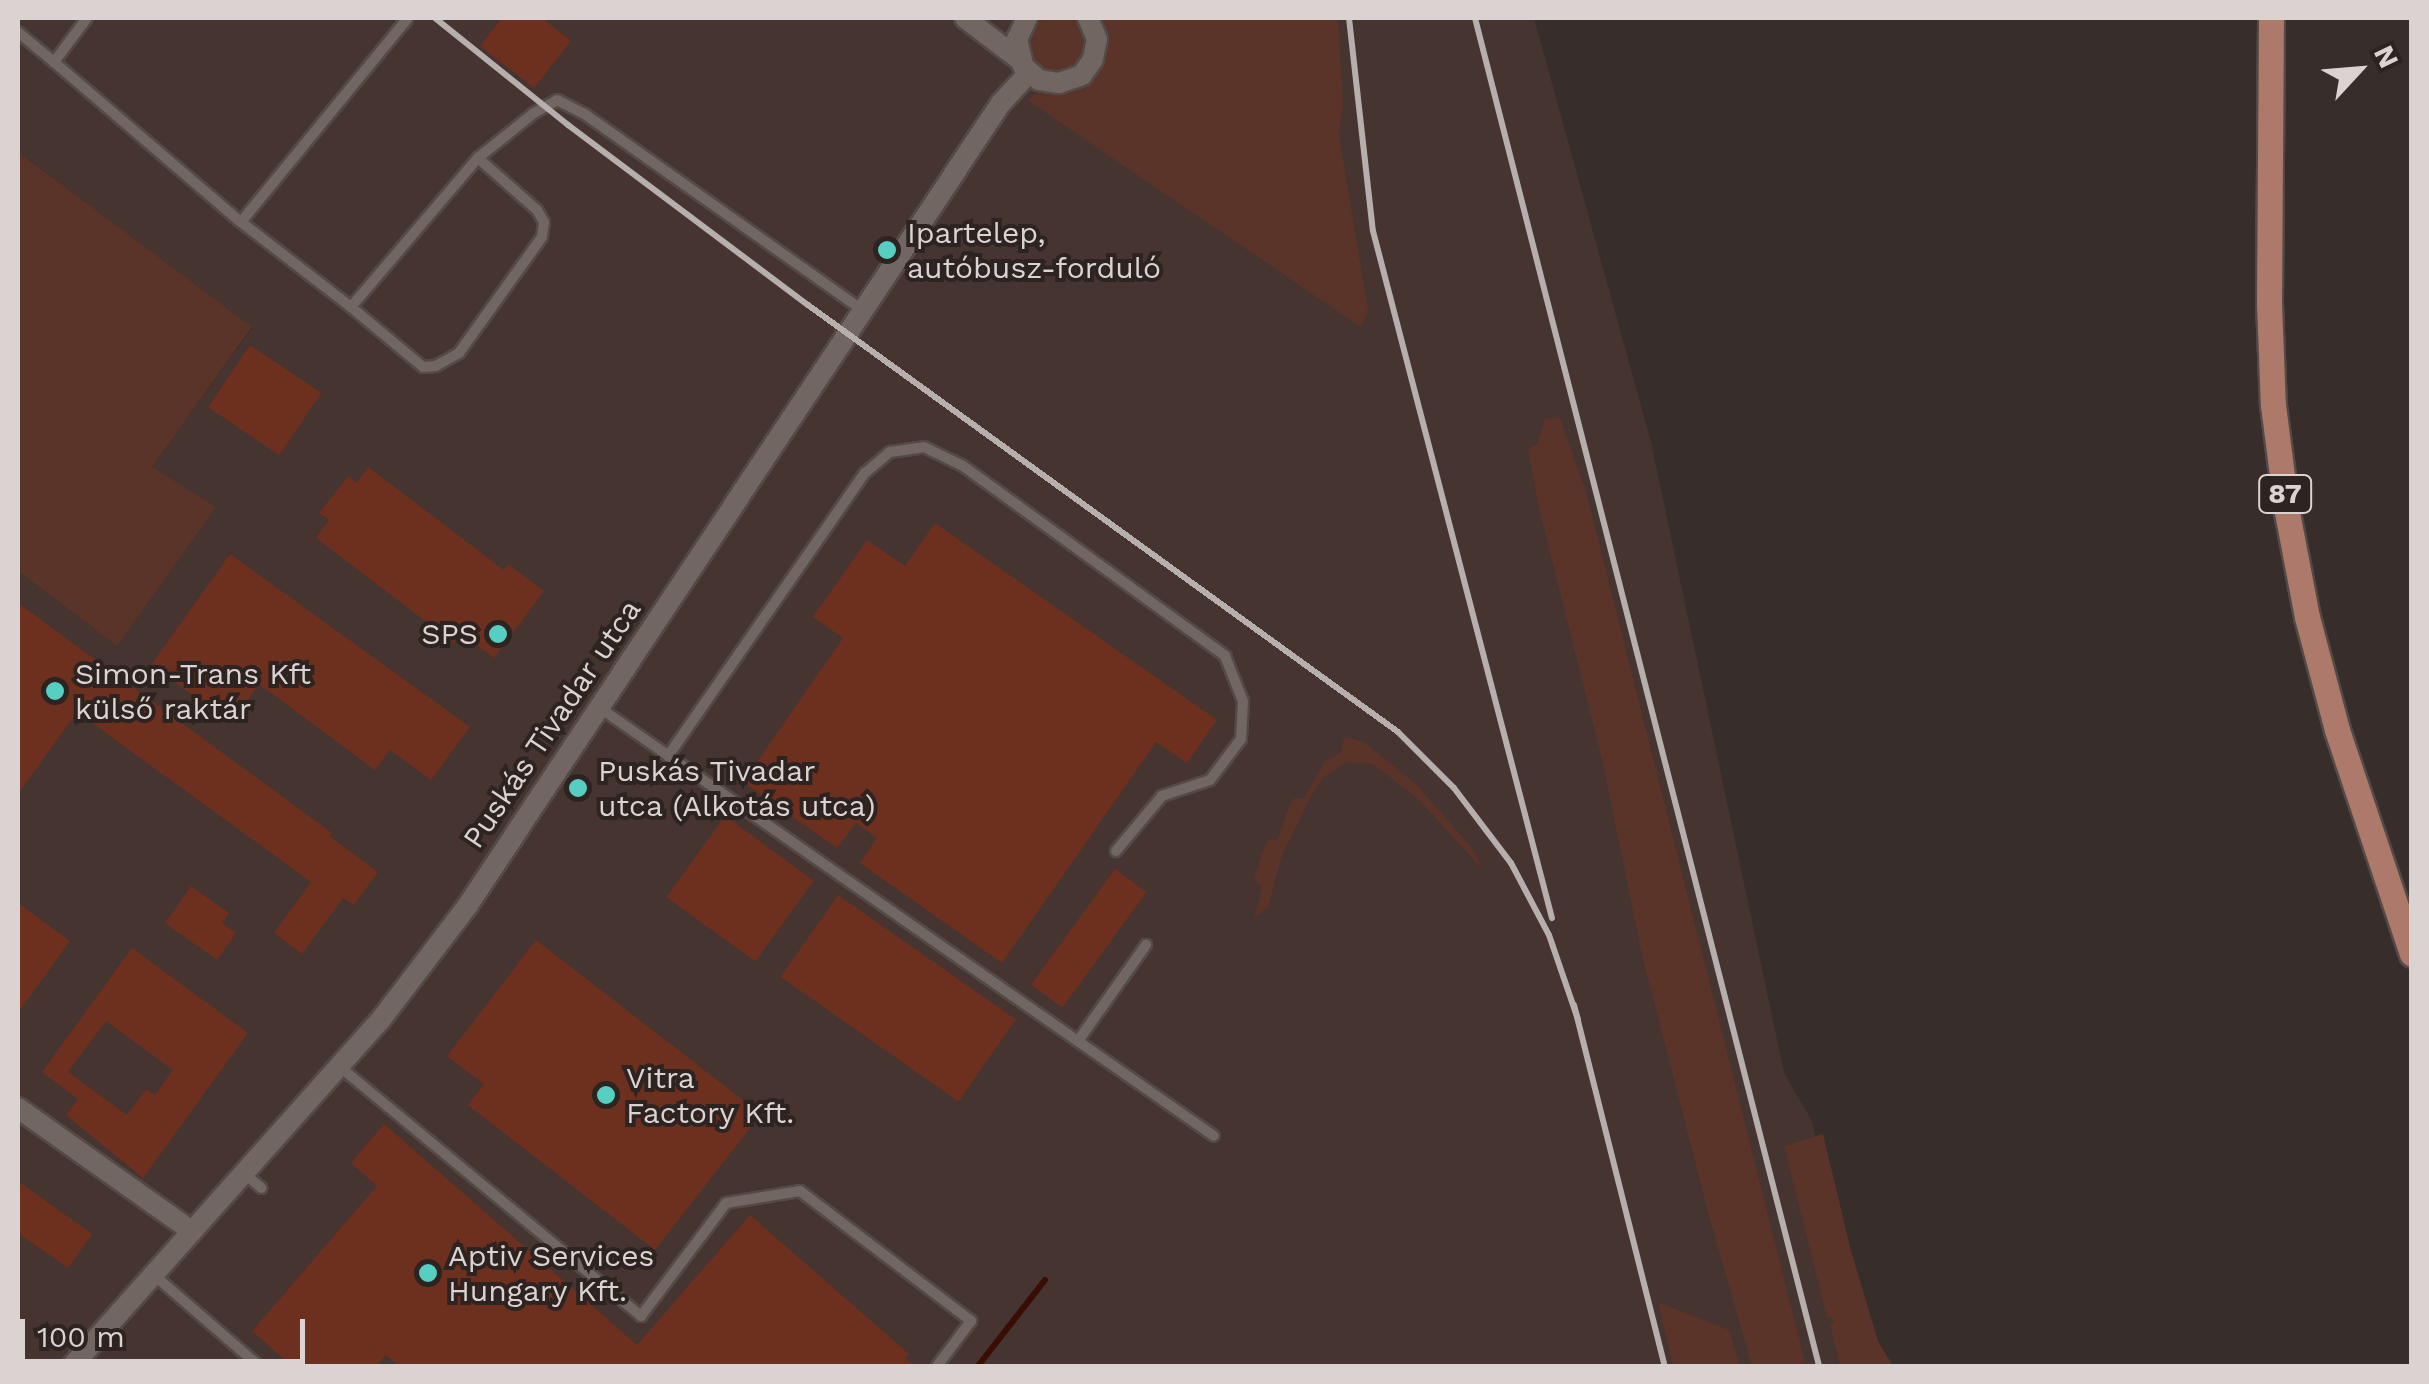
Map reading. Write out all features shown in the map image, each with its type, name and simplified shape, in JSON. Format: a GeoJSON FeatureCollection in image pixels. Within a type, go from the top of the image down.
{"type":"FeatureCollection","features":[{"type":"Feature","properties":{"kind":"main road","name":"87"},"geometry":{"type":"LineString","coordinates":[[2271,18],[2269,303],[2273,405],[2286,507],[2307,617],[2337,730],[2412,954]]}},
{"type":"Feature","properties":{"kind":"street"},"geometry":{"type":"LineString","coordinates":[[965,18],[1046,82],[1064,82],[1086,70],[1098,39],[1088,18]]}},
{"type":"Feature","properties":{"kind":"street"},"geometry":{"type":"LineString","coordinates":[[1024,66],[1017,39],[1027,18]]}},
{"type":"Feature","properties":{"kind":"street","name":"Puskás Tivadar utca"},"geometry":{"type":"LineString","coordinates":[[72,1366],[339,1066],[468,905],[1024,66]]}},
{"type":"Feature","properties":{"kind":"street"},"geometry":{"type":"LineString","coordinates":[[18,1108],[192,1231]]}},
{"type":"Feature","properties":{"kind":"lane"},"geometry":{"type":"LineString","coordinates":[[54,62],[87,18]]}},
{"type":"Feature","properties":{"kind":"lane"},"geometry":{"type":"LineString","coordinates":[[241,222],[407,18]]}},
{"type":"Feature","properties":{"kind":"lane"},"geometry":{"type":"LineString","coordinates":[[18,32],[241,222],[423,366],[436,366],[459,353],[542,236],[544,222],[538,210],[478,158]]}},
{"type":"Feature","properties":{"kind":"lane"},"geometry":{"type":"LineString","coordinates":[[351,307],[478,158],[557,100],[863,311]]}},
{"type":"Feature","properties":{"kind":"lane"},"geometry":{"type":"LineString","coordinates":[[668,756],[864,473],[890,452],[924,447],[962,466],[1224,656],[1243,701],[1241,740],[1210,780],[1162,796],[1116,851]]}},
{"type":"Feature","properties":{"kind":"lane"},"geometry":{"type":"LineString","coordinates":[[599,708],[1214,1136]]}},
{"type":"Feature","properties":{"kind":"lane"},"geometry":{"type":"LineString","coordinates":[[1078,1041],[1146,946]]}},
{"type":"Feature","properties":{"kind":"lane"},"geometry":{"type":"LineString","coordinates":[[339,1066],[641,1316],[726,1203],[800,1191],[971,1321],[937,1366]]}},
{"type":"Feature","properties":{"kind":"lane"},"geometry":{"type":"LineString","coordinates":[[243,1172],[261,1188]]}},
{"type":"Feature","properties":{"kind":"lane"},"geometry":{"type":"LineString","coordinates":[[154,1275],[258,1366]]}},
{"type":"Feature","properties":{"kind":"lane"},"geometry":{"type":"LineString","coordinates":[[191,1308],[200,1297]]}},
{"type":"Feature","properties":{"kind":"lane"},"geometry":{"type":"LineString","coordinates":[[218,1331],[226,1320]]}},
{"type":"Feature","properties":{"kind":"shaded area"},"geometry":{"type":"Polygon","coordinates":[[[1058,15],[1078,24],[1087,44],[1078,64],[1058,73],[1038,64],[1029,44],[1038,24],[1058,15]]]}},
{"type":"Feature","properties":{"kind":"shaded area"},"geometry":{"type":"Polygon","coordinates":[[[18,18],[1534,18],[1651,442],[1784,1073],[1811,1119],[1881,1366],[18,1366],[18,571],[116,645],[215,507],[151,468],[252,328],[18,152],[18,18]]]}},
{"type":"Feature","properties":{"kind":"shaded area"},"geometry":{"type":"Polygon","coordinates":[[[1097,18],[1338,18],[1343,104],[1339,135],[1368,310],[1361,327],[1027,100],[1041,90],[1072,87],[1097,18]]]}},
{"type":"Feature","properties":{"kind":"shaded area"},"geometry":{"type":"Polygon","coordinates":[[[18,152],[252,327],[152,467],[216,507],[117,646],[18,571],[18,152]]]}},
{"type":"Feature","properties":{"kind":"shaded area"},"geometry":{"type":"Polygon","coordinates":[[[1560,418],[1586,492],[1806,1366],[1752,1366],[1709,1216],[1642,955],[1603,764],[1528,450],[1537,444],[1545,419],[1560,418]]]}},
{"type":"Feature","properties":{"kind":"shaded area"},"geometry":{"type":"Polygon","coordinates":[[[1344,737],[1364,742],[1417,785],[1473,849],[1483,870],[1419,800],[1373,764],[1347,762],[1323,778],[1313,792],[1282,855],[1268,907],[1254,918],[1262,888],[1254,878],[1265,845],[1270,839],[1277,840],[1292,799],[1304,798],[1324,762],[1341,752],[1344,737]]]}},
{"type":"Feature","properties":{"kind":"shaded area"},"geometry":{"type":"Polygon","coordinates":[[[1823,1134],[1878,1341],[1893,1366],[1840,1366],[1830,1324],[1834,1322],[1832,1317],[1827,1318],[1784,1146],[1823,1134]]]}},
{"type":"Feature","properties":{"kind":"shaded area"},"geometry":{"type":"Polygon","coordinates":[[[1658,1302],[1729,1330],[1740,1366],[1673,1366],[1658,1302]]]}},
{"type":"Feature","properties":{"kind":"building"},"geometry":{"type":"Polygon","coordinates":[[[502,18],[542,18],[571,41],[534,88],[480,46],[502,18]]]}},
{"type":"Feature","properties":{"kind":"building"},"geometry":{"type":"Polygon","coordinates":[[[250,345],[321,393],[279,455],[208,407],[250,345]]]}},
{"type":"Feature","properties":{"kind":"building"},"geometry":{"type":"Polygon","coordinates":[[[368,467],[504,570],[508,564],[544,591],[494,658],[461,633],[454,643],[316,538],[329,520],[319,513],[348,476],[357,483],[368,467]]]}},
{"type":"Feature","properties":{"kind":"building"},"geometry":{"type":"Polygon","coordinates":[[[935,523],[1217,720],[1187,763],[1156,742],[1002,963],[860,863],[877,838],[856,823],[837,848],[743,782],[843,638],[813,617],[867,540],[905,566],[935,523]]]}},
{"type":"Feature","properties":{"kind":"building"},"geometry":{"type":"Polygon","coordinates":[[[230,554],[470,727],[431,780],[390,750],[375,770],[259,684],[231,723],[151,665],[230,554]]]}},
{"type":"Feature","properties":{"kind":"building"},"geometry":{"type":"Polygon","coordinates":[[[18,603],[332,833],[329,836],[378,872],[354,905],[343,898],[302,954],[274,933],[311,882],[77,712],[18,794],[18,603]]]}},
{"type":"Feature","properties":{"kind":"building"},"geometry":{"type":"Polygon","coordinates":[[[725,816],[814,881],[755,962],[666,897],[725,816]]]}},
{"type":"Feature","properties":{"kind":"building"},"geometry":{"type":"Polygon","coordinates":[[[1115,869],[1147,892],[1062,1008],[1031,985],[1115,869]]]}},
{"type":"Feature","properties":{"kind":"building"},"geometry":{"type":"Polygon","coordinates":[[[191,886],[229,913],[222,923],[236,933],[217,960],[165,923],[191,886]]]}},
{"type":"Feature","properties":{"kind":"building"},"geometry":{"type":"Polygon","coordinates":[[[838,895],[1016,1019],[958,1101],[781,977],[838,895]]]}},
{"type":"Feature","properties":{"kind":"building"},"geometry":{"type":"Polygon","coordinates":[[[18,903],[70,941],[18,1013],[18,903]]]}},
{"type":"Feature","properties":{"kind":"building","name":"Vitra Factory Kft."},"geometry":{"type":"Polygon","coordinates":[[[536,940],[761,1114],[655,1250],[468,1105],[484,1084],[447,1056],[536,940]]]}},
{"type":"Feature","properties":{"kind":"building"},"geometry":{"type":"Polygon","coordinates":[[[132,948],[248,1033],[143,1178],[66,1115],[78,1099],[42,1072],[132,948]],[[106,1021],[68,1072],[127,1115],[146,1089],[155,1095],[173,1070],[106,1021]]]}},
{"type":"Feature","properties":{"kind":"building","name":"Aptiv Services Hungary Kft."},"geometry":{"type":"Polygon","coordinates":[[[384,1124],[637,1345],[750,1215],[909,1354],[905,1358],[915,1366],[399,1366],[386,1355],[376,1366],[292,1366],[252,1331],[377,1186],[351,1163],[384,1124]]]}},
{"type":"Feature","properties":{"kind":"building"},"geometry":{"type":"Polygon","coordinates":[[[18,1181],[92,1234],[68,1268],[18,1233],[18,1181]]]}},
{"type":"Feature","properties":{"kind":"waterway"},"geometry":{"type":"LineString","coordinates":[[978,1366],[1045,1280]]}},
{"type":"Feature","properties":{"kind":"railway"},"geometry":{"type":"LineString","coordinates":[[435,18],[568,125],[808,305],[1398,732],[1454,788],[1511,863],[1549,935],[1578,1019]]}},
{"type":"Feature","properties":{"kind":"railway"},"geometry":{"type":"LineString","coordinates":[[1349,18],[1373,231],[1552,918]]}},
{"type":"Feature","properties":{"kind":"railway"},"geometry":{"type":"LineString","coordinates":[[1475,18],[1819,1366]]}},
{"type":"Feature","properties":{"kind":"railway"},"geometry":{"type":"LineString","coordinates":[[1574,1005],[1665,1366]]}},
{"type":"Feature","properties":{"kind":"place","name":"Ipartelep, autóbusz-forduló"},"geometry":{"type":"Point","coordinates":[887,250]}},
{"type":"Feature","properties":{"kind":"place","name":"SPS"},"geometry":{"type":"Point","coordinates":[498,634]}},
{"type":"Feature","properties":{"kind":"place","name":"Simon-Trans Kft külső raktár"},"geometry":{"type":"Point","coordinates":[55,691]}},
{"type":"Feature","properties":{"kind":"place","name":"Puskás Tivadar utca (Alkotás utca)"},"geometry":{"type":"Point","coordinates":[578,788]}},
{"type":"Feature","properties":{"kind":"place","name":"Vitra Factory Kft."},"geometry":{"type":"Point","coordinates":[606,1095]}},
{"type":"Feature","properties":{"kind":"place","name":"Aptiv Services Hungary Kft."},"geometry":{"type":"Point","coordinates":[428,1273]}}]}
